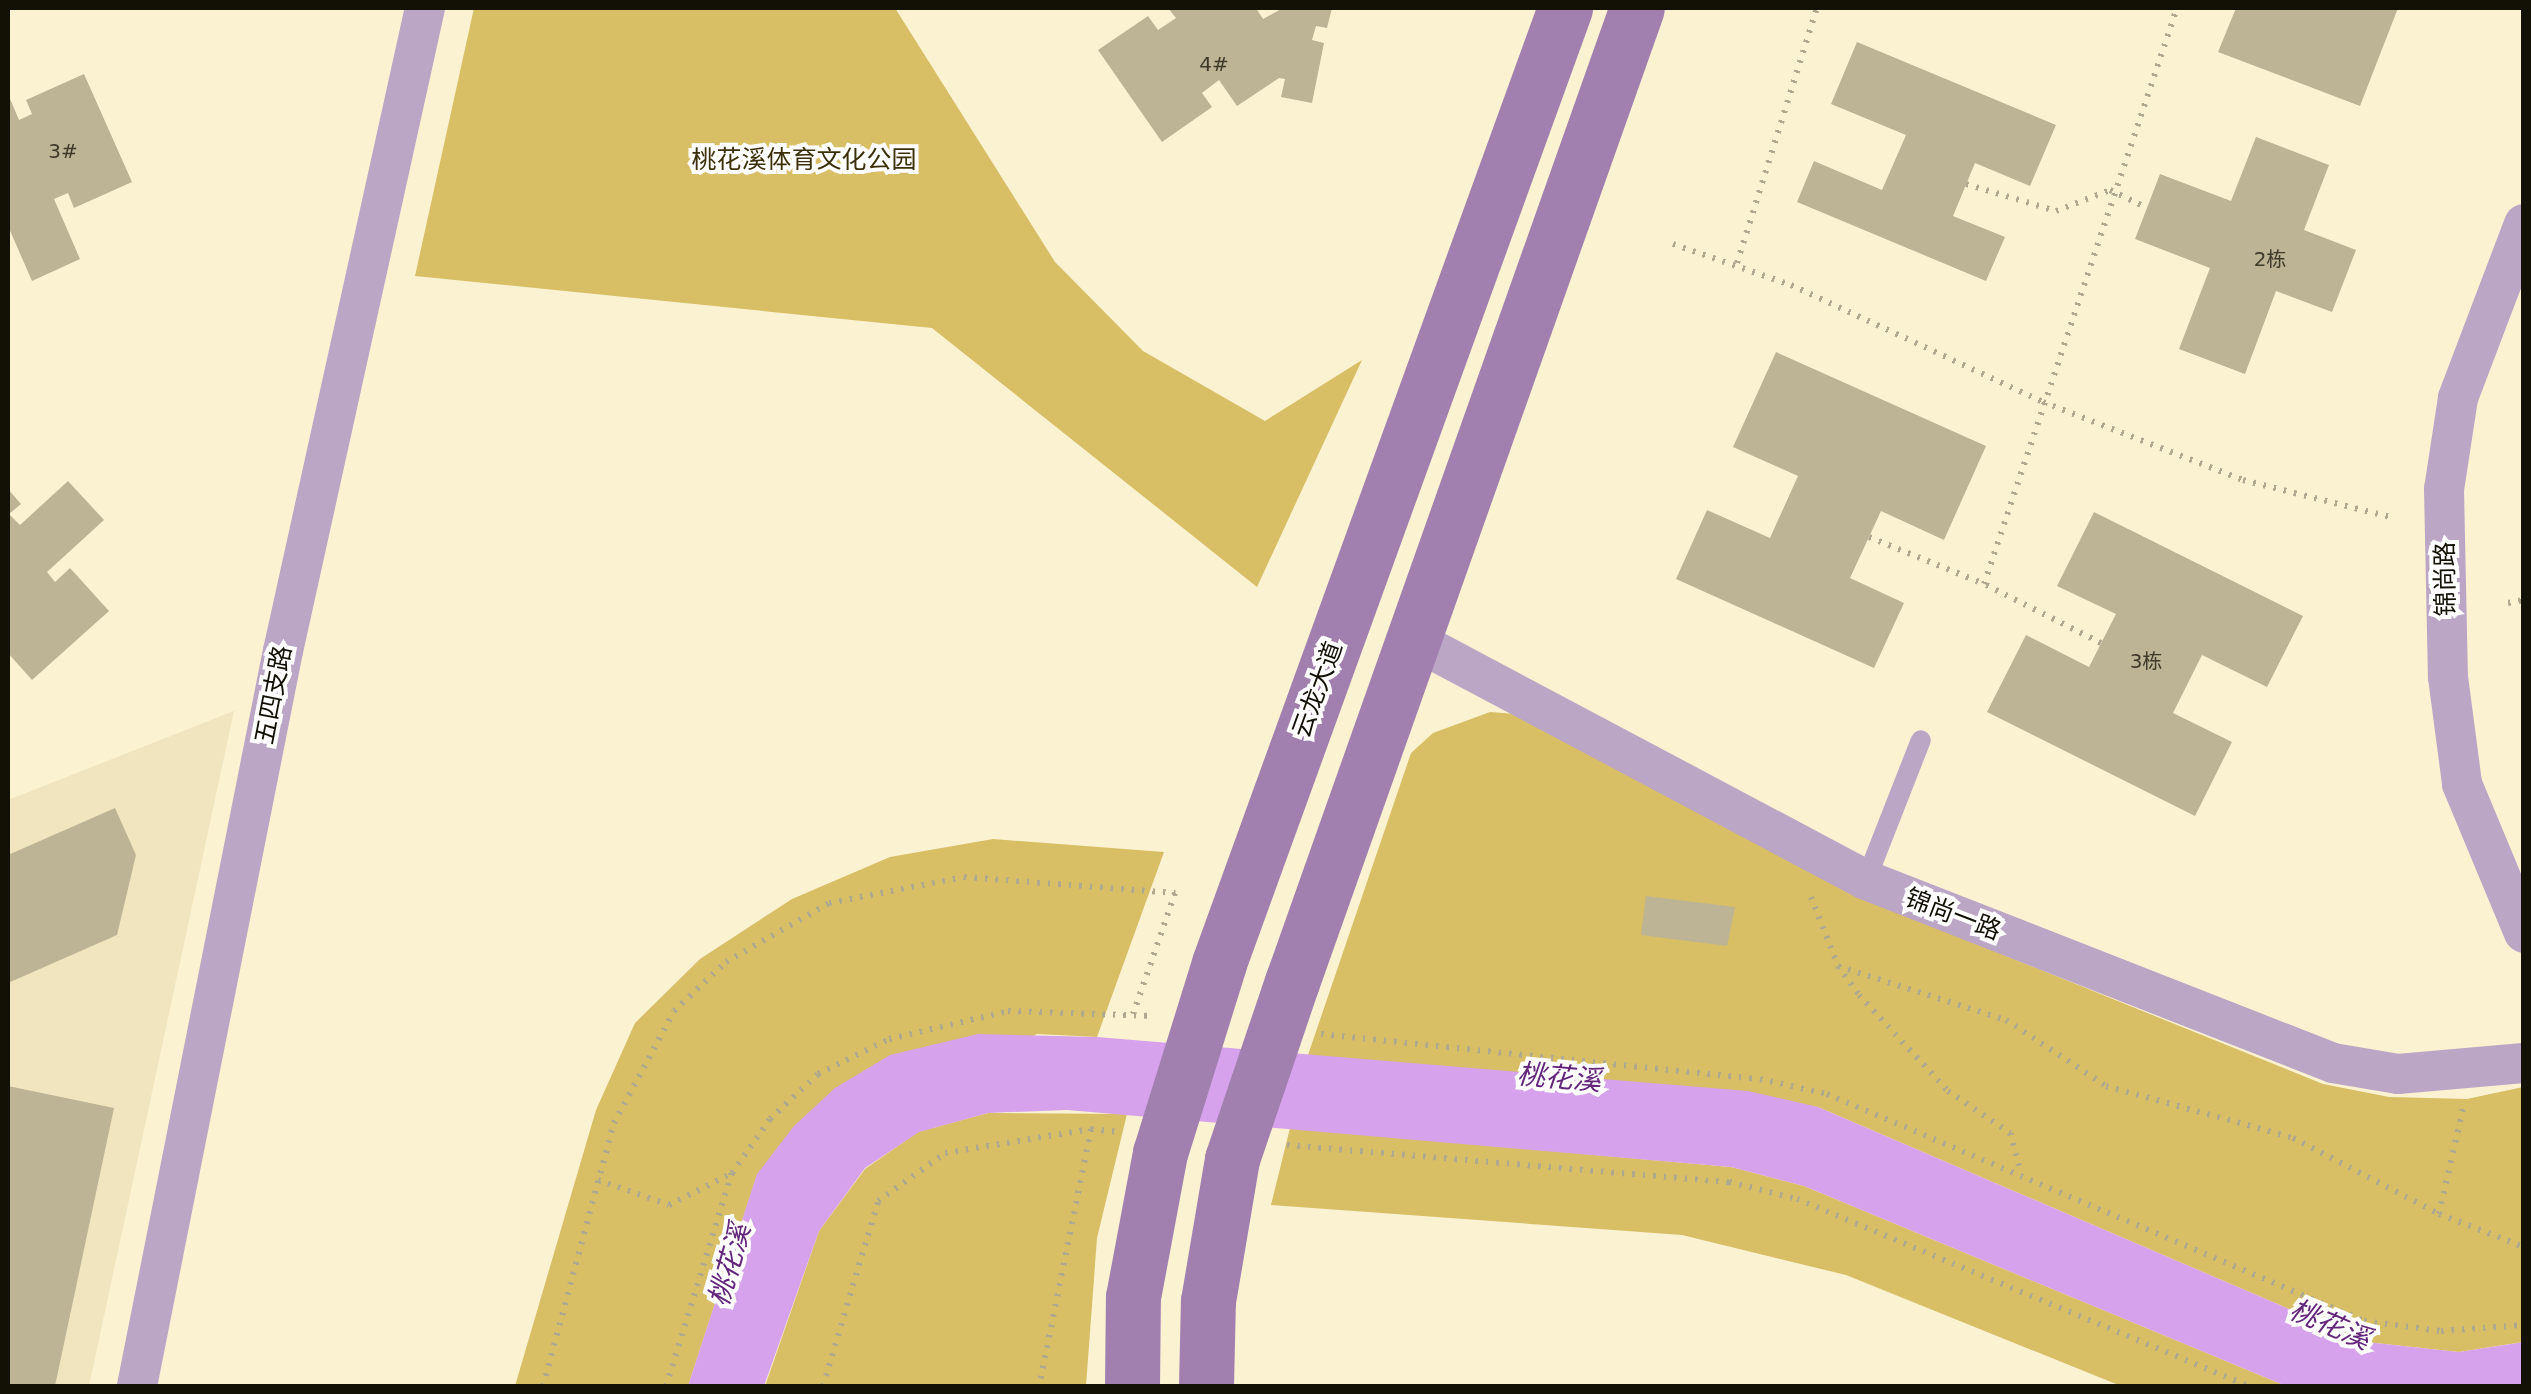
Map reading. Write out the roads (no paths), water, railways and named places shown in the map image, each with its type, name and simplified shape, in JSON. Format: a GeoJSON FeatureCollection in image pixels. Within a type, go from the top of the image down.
{"type":"FeatureCollection","features":[{"type":"Feature","properties":{"kind":"main road","name":"云龙大道"},"geometry":{"type":"LineString","coordinates":[[1132,1386],[1145,1143],[1218,963],[1565,8]]}},
{"type":"Feature","properties":{"kind":"main road"},"geometry":{"type":"LineString","coordinates":[[1206,1386],[1208,1300],[1250,1151],[1418,642],[1637,8]]}},
{"type":"Feature","properties":{"kind":"street","name":"五四支路"},"geometry":{"type":"LineString","coordinates":[[137,1386],[283,651],[425,8]]}},
{"type":"Feature","properties":{"kind":"street","name":"锦尚路"},"geometry":{"type":"LineString","coordinates":[[2524,224],[2458,398],[2444,489],[2448,677],[2462,784],[2524,933]]}},
{"type":"Feature","properties":{"kind":"street","name":"锦尚一路"},"geometry":{"type":"LineString","coordinates":[[1418,642],[1866,880],[2333,1063],[2398,1074],[2524,1063]]}},
{"type":"Feature","properties":{"kind":"lane"},"geometry":{"type":"LineString","coordinates":[[1866,880],[1921,740]]}},
{"type":"Feature","properties":{"kind":"water","name":"桃花溪"},"geometry":{"type":"Polygon","coordinates":[[[978,1034],[1097,1037],[1748,1091],[1818,1107],[2366,1342],[2459,1352],[2524,1342],[2523,1386],[2286,1386],[1804,1186],[1731,1167],[1067,1110],[988,1113],[919,1132],[865,1168],[819,1231],[764,1386],[688,1386],[757,1174],[794,1126],[835,1088],[890,1055],[978,1034]]]}},
{"type":"Feature","properties":{"kind":"park label","name":"桃花溪体育文化公园"},"geometry":{"type":"Point","coordinates":[804,160]}}]}
